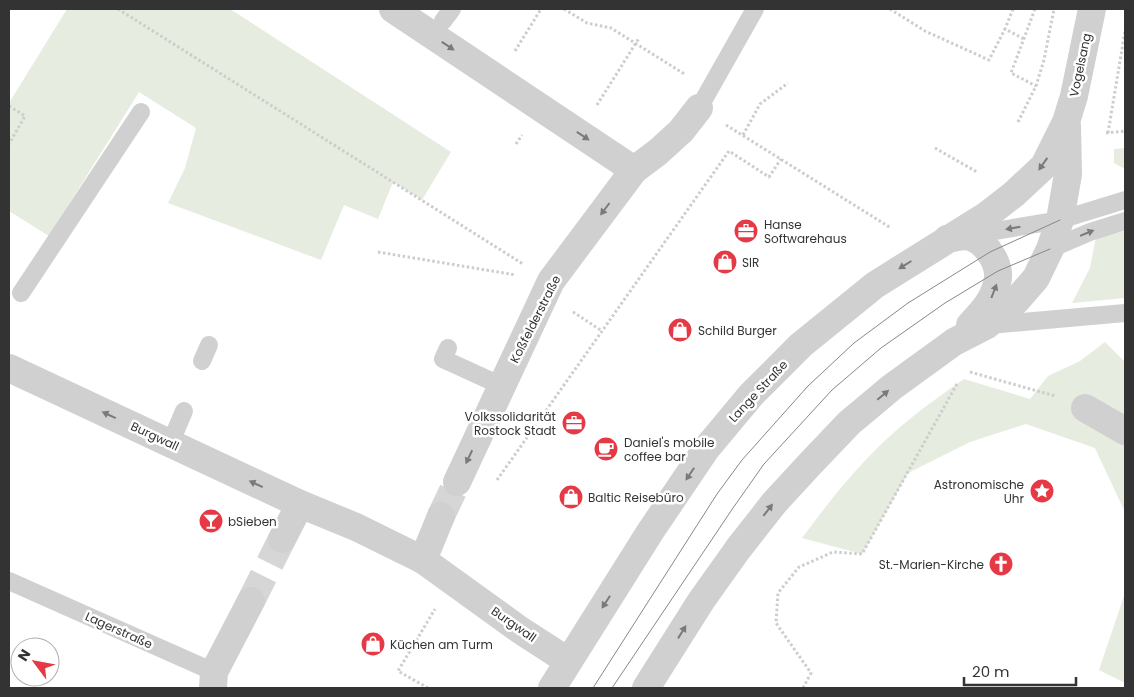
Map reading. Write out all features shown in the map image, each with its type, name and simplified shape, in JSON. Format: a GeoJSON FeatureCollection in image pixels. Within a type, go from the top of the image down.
{"type":"FeatureCollection","features":[{"type":"Feature","properties":{"kind":"street"},"geometry":{"type":"LineString","coordinates":[[393,9],[634,170]]}},
{"type":"Feature","properties":{"kind":"street","name":"Vogelsang"},"geometry":{"type":"LineString","coordinates":[[1066,122],[1074,96],[1092,9]]}},
{"type":"Feature","properties":{"kind":"street","name":"Koßfelderstraße"},"geometry":{"type":"LineString","coordinates":[[457,482],[551,282],[634,170],[681,131],[705,99]]}},
{"type":"Feature","properties":{"kind":"street"},"geometry":{"type":"LineString","coordinates":[[646,688],[701,601],[774,503],[849,423],[892,387],[954,342],[987,325],[1016,301],[1036,278],[1050,249],[1060,220],[1068,174],[1066,122]]}},
{"type":"Feature","properties":{"kind":"street","name":"Lange Straße"},"geometry":{"type":"LineString","coordinates":[[552,688],[650,532],[706,449],[751,395],[801,344],[875,285],[956,238],[1014,194],[1044,166],[1066,122]]}},
{"type":"Feature","properties":{"kind":"street"},"geometry":{"type":"LineString","coordinates":[[954,342],[989,304],[998,282],[998,270],[990,252],[975,238],[956,238]]}},
{"type":"Feature","properties":{"kind":"street","name":"Burgwall"},"geometry":{"type":"LineString","coordinates":[[9,368],[300,504],[356,527],[423,560],[520,630],[568,661]]}},
{"type":"Feature","properties":{"kind":"street"},"geometry":{"type":"LineString","coordinates":[[1074,403],[1125,430]]}},
{"type":"Feature","properties":{"kind":"street"},"geometry":{"type":"LineString","coordinates":[[282,539],[300,504]]}},
{"type":"Feature","properties":{"kind":"street"},"geometry":{"type":"LineString","coordinates":[[423,560],[440,516]]}},
{"type":"Feature","properties":{"kind":"street"},"geometry":{"type":"LineString","coordinates":[[214,680],[250,601]]}},
{"type":"Feature","properties":{"kind":"lane","name":"Koßfelderstraße"},"geometry":{"type":"LineString","coordinates":[[705,99],[756,9]]}},
{"type":"Feature","properties":{"kind":"lane"},"geometry":{"type":"LineString","coordinates":[[21,293],[141,112]]}},
{"type":"Feature","properties":{"kind":"lane"},"geometry":{"type":"LineString","coordinates":[[956,238],[1060,220],[1125,200]]}},
{"type":"Feature","properties":{"kind":"lane"},"geometry":{"type":"LineString","coordinates":[[1050,249],[1090,232],[1125,221]]}},
{"type":"Feature","properties":{"kind":"lane"},"geometry":{"type":"LineString","coordinates":[[987,325],[1125,313]]}},
{"type":"Feature","properties":{"kind":"lane"},"geometry":{"type":"LineString","coordinates":[[202,362],[209,345]]}},
{"type":"Feature","properties":{"kind":"lane"},"geometry":{"type":"LineString","coordinates":[[448,348],[443,360],[502,386]]}},
{"type":"Feature","properties":{"kind":"lane"},"geometry":{"type":"LineString","coordinates":[[170,444],[184,411]]}},
{"type":"Feature","properties":{"kind":"lane","name":"Lagerstraße"},"geometry":{"type":"LineString","coordinates":[[9,581],[214,680]]}},
{"type":"Feature","properties":{"kind":"path"},"geometry":{"type":"LineString","coordinates":[[118,9],[551,282]]}},
{"type":"Feature","properties":{"kind":"path"},"geometry":{"type":"LineString","coordinates":[[497,78],[541,9]]}},
{"type":"Feature","properties":{"kind":"path"},"geometry":{"type":"LineString","coordinates":[[564,9],[587,23],[611,28],[635,44],[705,99]]}},
{"type":"Feature","properties":{"kind":"path"},"geometry":{"type":"LineString","coordinates":[[890,9],[925,30],[989,60],[1013,9]]}},
{"type":"Feature","properties":{"kind":"path"},"geometry":{"type":"LineString","coordinates":[[1035,9],[1011,73],[1036,86]]}},
{"type":"Feature","properties":{"kind":"path"},"geometry":{"type":"LineString","coordinates":[[1018,122],[1036,86],[1044,60],[1054,9]]}},
{"type":"Feature","properties":{"kind":"path"},"geometry":{"type":"LineString","coordinates":[[1004,29],[1024,39]]}},
{"type":"Feature","properties":{"kind":"path"},"geometry":{"type":"LineString","coordinates":[[1125,31],[1108,134],[1125,131]]}},
{"type":"Feature","properties":{"kind":"path"},"geometry":{"type":"LineString","coordinates":[[579,133],[639,38]]}},
{"type":"Feature","properties":{"kind":"path"},"geometry":{"type":"LineString","coordinates":[[788,83],[760,104],[743,135],[891,228]]}},
{"type":"Feature","properties":{"kind":"path"},"geometry":{"type":"LineString","coordinates":[[9,106],[25,116],[9,144]]}},
{"type":"Feature","properties":{"kind":"path"},"geometry":{"type":"LineString","coordinates":[[935,148],[977,172]]}},
{"type":"Feature","properties":{"kind":"path"},"geometry":{"type":"LineString","coordinates":[[493,486],[729,151],[769,177],[781,159]]}},
{"type":"Feature","properties":{"kind":"path"},"geometry":{"type":"LineString","coordinates":[[378,252],[512,275]]}},
{"type":"Feature","properties":{"kind":"path"},"geometry":{"type":"LineString","coordinates":[[964,370],[1074,403]]}},
{"type":"Feature","properties":{"kind":"path"},"geometry":{"type":"LineString","coordinates":[[803,688],[811,673],[776,623],[778,593],[799,567],[832,552],[862,554],[959,379]]}},
{"type":"Feature","properties":{"kind":"path"},"geometry":{"type":"LineString","coordinates":[[428,688],[398,670],[452,581]]}},
{"type":"Feature","properties":{"kind":"shaded area"},"geometry":{"type":"Polygon","coordinates":[[[67,9],[230,9],[451,152],[422,200],[393,182],[378,219],[344,205],[321,260],[168,203],[185,168],[196,128],[139,92],[49,236],[9,211],[9,103],[67,9]]]}},
{"type":"Feature","properties":{"kind":"shaded area"},"geometry":{"type":"Polygon","coordinates":[[[1125,148],[1125,169],[1114,163],[1114,149],[1125,148]]]}},
{"type":"Feature","properties":{"kind":"shaded area"},"geometry":{"type":"Polygon","coordinates":[[[1125,231],[1125,298],[1072,303],[1090,268],[1096,237],[1125,231]]]}},
{"type":"Feature","properties":{"kind":"shaded area"},"geometry":{"type":"Polygon","coordinates":[[[1105,342],[1125,362],[1125,415],[1122,414],[1125,431],[1125,512],[1095,448],[1026,424],[970,442],[908,473],[862,554],[802,538],[839,490],[880,445],[917,413],[964,379],[1030,399],[1048,376],[1080,361],[1105,342]]]}},
{"type":"Feature","properties":{"kind":"shaded area"},"geometry":{"type":"Polygon","coordinates":[[[1125,593],[1125,683],[1099,670],[1125,593]]]}},
{"type":"Feature","properties":{"kind":"tunnel"},"geometry":{"type":"LineString","coordinates":[[441,516],[457,482]]}},
{"type":"Feature","properties":{"kind":"tunnel"},"geometry":{"type":"LineString","coordinates":[[251,601],[282,539]]}},
{"type":"Feature","properties":{"kind":"tram line"},"geometry":{"type":"LineString","coordinates":[[593,688],[717,494],[742,460],[808,386],[854,343],[908,303],[990,252],[1060,220]]}},
{"type":"Feature","properties":{"kind":"tram line"},"geometry":{"type":"LineString","coordinates":[[612,688],[764,464],[832,390],[881,348],[945,303],[998,271],[1050,249]]}},
{"type":"Feature","properties":{"kind":"place","name":"Hanse Softwarehaus"},"geometry":{"type":"Point","coordinates":[746,231]}},
{"type":"Feature","properties":{"kind":"place","name":"SIR"},"geometry":{"type":"Point","coordinates":[725,262]}},
{"type":"Feature","properties":{"kind":"place","name":"Schild Burger"},"geometry":{"type":"Point","coordinates":[680,330]}},
{"type":"Feature","properties":{"kind":"place","name":"Volkssolidarität Rostock Stadt"},"geometry":{"type":"Point","coordinates":[574,423]}},
{"type":"Feature","properties":{"kind":"place","name":"Daniel's mobile coffee bar"},"geometry":{"type":"Point","coordinates":[606,449]}},
{"type":"Feature","properties":{"kind":"place","name":"Astronomische Uhr"},"geometry":{"type":"Point","coordinates":[1042,491]}},
{"type":"Feature","properties":{"kind":"place","name":"Baltic Reisebüro"},"geometry":{"type":"Point","coordinates":[571,497]}},
{"type":"Feature","properties":{"kind":"place","name":"bSieben"},"geometry":{"type":"Point","coordinates":[211,521]}},
{"type":"Feature","properties":{"kind":"place","name":"St.-Marien-Kirche"},"geometry":{"type":"Point","coordinates":[1001,564]}},
{"type":"Feature","properties":{"kind":"place","name":"Küchen am Turm"},"geometry":{"type":"Point","coordinates":[373,644]}}]}
